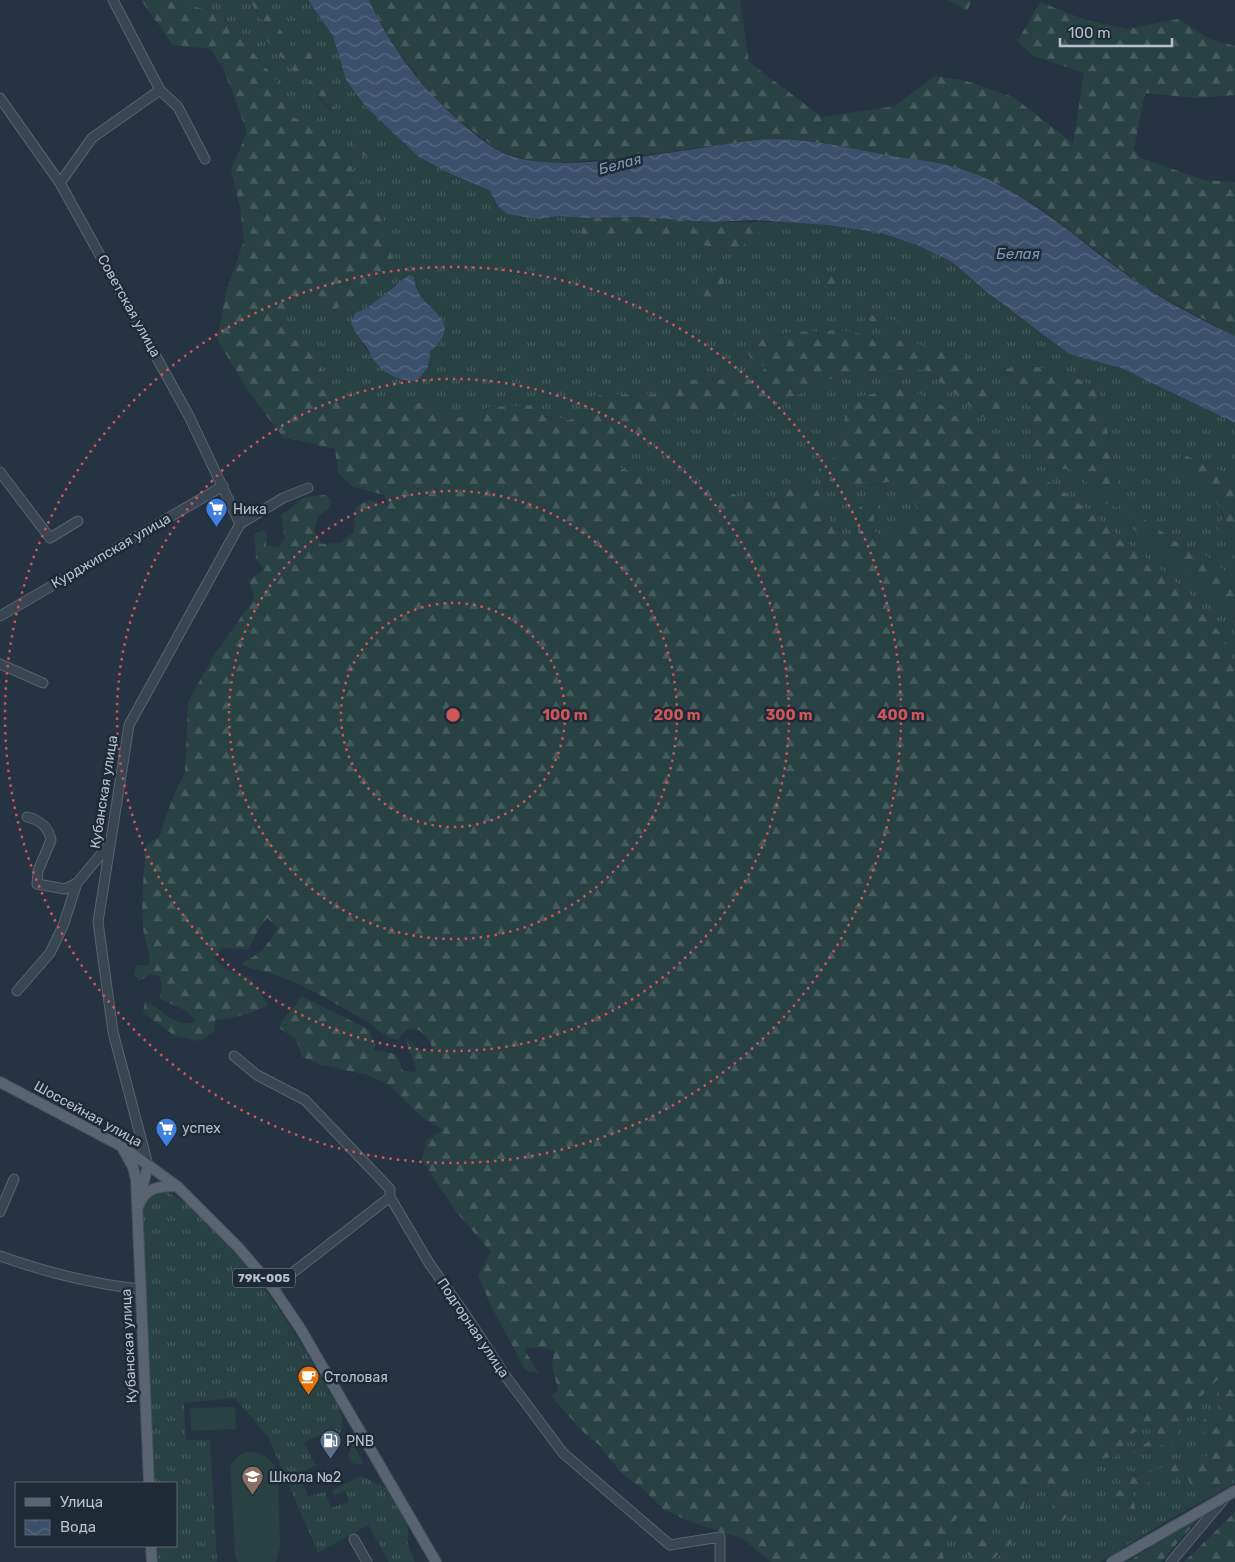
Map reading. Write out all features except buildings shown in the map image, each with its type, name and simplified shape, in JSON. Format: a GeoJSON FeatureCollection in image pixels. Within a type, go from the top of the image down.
{"type":"FeatureCollection","features":[{"type":"Feature","properties":{"kind":"main road","name":"Шоссейная улица"},"geometry":{"type":"LineString","coordinates":[[0,1082],[121,1146],[178,1186],[239,1248],[272,1288],[327,1374],[436,1562]]}},
{"type":"Feature","properties":{"kind":"main road"},"geometry":{"type":"LineString","coordinates":[[121,1146],[134,1170],[138,1208]]}},
{"type":"Feature","properties":{"kind":"main road"},"geometry":{"type":"LineString","coordinates":[[138,1208],[148,1165]]}},
{"type":"Feature","properties":{"kind":"main road"},"geometry":{"type":"LineString","coordinates":[[138,1208],[142,1197],[154,1188],[178,1186]]}},
{"type":"Feature","properties":{"kind":"main road","name":"Кубанская улица"},"geometry":{"type":"LineString","coordinates":[[138,1208],[149,1482]]}},
{"type":"Feature","properties":{"kind":"main road"},"geometry":{"type":"LineString","coordinates":[[1112,1562],[1231,1492]]}},
{"type":"Feature","properties":{"kind":"main road"},"geometry":{"type":"LineString","coordinates":[[151,1547],[152,1562]]}},
{"type":"Feature","properties":{"kind":"street"},"geometry":{"type":"LineString","coordinates":[[113,0],[160,90],[178,107],[206,159]]}},
{"type":"Feature","properties":{"kind":"street"},"geometry":{"type":"LineString","coordinates":[[60,183],[92,138],[160,90]]}},
{"type":"Feature","properties":{"kind":"street","name":"Советская улица"},"geometry":{"type":"LineString","coordinates":[[0,98],[60,183],[156,355],[223,486],[240,524]]}},
{"type":"Feature","properties":{"kind":"street"},"geometry":{"type":"LineString","coordinates":[[0,472],[50,538],[78,522]]}},
{"type":"Feature","properties":{"kind":"street","name":"Курджипская улица"},"geometry":{"type":"LineString","coordinates":[[0,616],[223,486]]}},
{"type":"Feature","properties":{"kind":"street","name":"Кубанская улица"},"geometry":{"type":"LineString","coordinates":[[148,1165],[113,1032],[98,922],[129,725],[240,524],[283,498],[308,488]]}},
{"type":"Feature","properties":{"kind":"street"},"geometry":{"type":"LineString","coordinates":[[0,664],[43,683]]}},
{"type":"Feature","properties":{"kind":"street"},"geometry":{"type":"LineString","coordinates":[[27,817],[37,819],[45,826],[51,840],[38,871],[37,884],[65,889],[77,884]]}},
{"type":"Feature","properties":{"kind":"street"},"geometry":{"type":"LineString","coordinates":[[17,991],[50,954],[57,943],[77,884],[109,845]]}},
{"type":"Feature","properties":{"kind":"street","name":"Подгорная улица"},"geometry":{"type":"LineString","coordinates":[[234,1056],[257,1075],[305,1100],[390,1189],[390,1198],[429,1263],[472,1323],[504,1374],[563,1453],[670,1545],[720,1537],[720,1562]]}},
{"type":"Feature","properties":{"kind":"street"},"geometry":{"type":"LineString","coordinates":[[0,1212],[14,1179]]}},
{"type":"Feature","properties":{"kind":"street"},"geometry":{"type":"LineString","coordinates":[[272,1288],[390,1198]]}},
{"type":"Feature","properties":{"kind":"street"},"geometry":{"type":"LineString","coordinates":[[0,1256],[39,1270],[120,1287],[140,1289]]}},
{"type":"Feature","properties":{"kind":"street"},"geometry":{"type":"LineString","coordinates":[[1171,1562],[1231,1492]]}},
{"type":"Feature","properties":{"kind":"street"},"geometry":{"type":"LineString","coordinates":[[354,1539],[366,1562]]}},
{"type":"Feature","properties":{"kind":"street"},"geometry":{"type":"LineString","coordinates":[[427,1548],[430,1562]]}},
{"type":"Feature","properties":{"kind":"green space"},"geometry":{"type":"Polygon","coordinates":[[[141,0],[168,0],[220,13],[283,88],[292,117],[323,129],[382,211],[393,263],[372,286],[325,316],[311,301],[292,296],[280,326],[310,353],[338,391],[356,403],[392,401],[426,403],[455,419],[491,407],[534,405],[545,417],[570,420],[599,395],[661,394],[682,380],[755,379],[766,367],[752,362],[746,347],[761,339],[791,332],[839,330],[908,342],[964,355],[1000,401],[1002,426],[986,419],[924,369],[872,371],[830,379],[763,411],[723,417],[674,405],[615,466],[669,485],[721,488],[752,503],[776,500],[783,484],[797,483],[818,491],[827,516],[846,541],[858,535],[857,518],[859,507],[877,503],[877,513],[870,527],[885,539],[894,528],[908,524],[918,511],[910,494],[900,480],[861,485],[842,484],[822,478],[818,469],[837,456],[847,407],[862,396],[900,388],[935,400],[1004,453],[1066,493],[1191,595],[1220,633],[1235,670],[1235,1478],[1209,1489],[1192,1488],[1186,1474],[1170,1473],[1133,1489],[1135,1509],[1121,1510],[1114,1502],[1115,1486],[1128,1479],[1221,1451],[1208,1439],[1199,1426],[1209,1414],[1218,1410],[1222,1376],[1192,1408],[1180,1426],[1171,1447],[1161,1444],[1142,1455],[1128,1451],[1146,1443],[1158,1433],[1153,1424],[1131,1434],[1116,1456],[1089,1462],[1069,1481],[1066,1518],[1060,1524],[1051,1485],[1035,1479],[1020,1515],[1002,1510],[985,1527],[988,1543],[1001,1538],[1016,1538],[990,1562],[974,1562],[957,1534],[963,1522],[963,1507],[942,1544],[944,1562],[771,1562],[743,1539],[686,1520],[663,1509],[644,1490],[622,1474],[599,1445],[586,1435],[551,1396],[558,1390],[552,1366],[554,1351],[543,1347],[524,1349],[539,1373],[526,1371],[491,1306],[478,1275],[491,1252],[457,1213],[422,1160],[426,1140],[443,1130],[423,1118],[389,1085],[368,1075],[322,1065],[302,1057],[296,1039],[279,1028],[301,996],[368,1029],[375,1044],[374,1050],[396,1054],[403,1071],[417,1072],[405,1037],[418,1049],[433,1052],[430,1041],[419,1030],[407,1029],[398,1040],[392,1038],[309,989],[285,978],[245,966],[241,963],[253,957],[262,949],[278,928],[267,918],[258,930],[249,949],[222,948],[214,958],[227,970],[249,978],[269,1005],[243,1015],[215,1020],[214,1032],[199,1041],[175,1036],[143,1013],[145,1001],[174,1020],[187,1023],[196,1022],[187,1011],[160,999],[162,985],[160,977],[151,974],[139,981],[134,974],[137,965],[148,965],[149,961],[142,913],[146,845],[159,837],[174,794],[185,773],[188,702],[213,657],[251,603],[254,595],[249,583],[255,575],[264,570],[256,558],[254,535],[263,530],[267,532],[266,546],[278,547],[285,538],[281,515],[305,497],[325,495],[331,500],[330,508],[318,516],[314,531],[321,544],[340,543],[354,532],[355,507],[369,500],[388,506],[384,495],[353,487],[338,473],[335,449],[283,437],[248,391],[217,339],[226,293],[244,240],[240,207],[231,170],[247,132],[224,70],[211,49],[173,45],[141,0]]]}},
{"type":"Feature","properties":{"kind":"green space"},"geometry":{"type":"Polygon","coordinates":[[[168,0],[249,0],[268,29],[261,33],[297,75],[302,76],[315,52],[291,47],[282,32],[256,0],[308,0],[333,36],[346,80],[380,120],[393,130],[405,145],[453,175],[489,190],[494,199],[539,219],[559,216],[585,218],[581,233],[589,237],[623,234],[660,236],[696,243],[729,255],[774,222],[827,225],[881,233],[917,245],[952,262],[988,293],[1069,354],[1121,368],[1235,423],[1235,477],[1182,454],[1176,466],[1197,482],[1212,497],[1222,515],[1231,540],[1235,542],[1235,579],[1205,555],[1187,549],[1145,520],[1126,516],[1126,524],[1204,583],[1230,610],[1235,620],[1235,670],[1220,633],[1191,595],[1066,493],[1004,453],[935,400],[901,388],[843,437],[837,456],[869,486],[900,480],[910,494],[918,511],[908,524],[894,528],[885,539],[870,527],[877,513],[857,518],[858,536],[846,541],[827,516],[818,492],[752,503],[721,488],[669,485],[615,466],[674,405],[723,416],[763,411],[830,379],[871,371],[924,369],[986,419],[1000,401],[866,336],[839,330],[791,332],[761,339],[766,366],[755,379],[682,380],[662,394],[599,395],[570,420],[491,407],[455,419],[426,403],[392,401],[356,403],[338,391],[310,353],[280,327],[292,296],[311,301],[326,316],[372,286],[393,263],[323,129],[292,117],[283,88],[220,13],[168,0]],[[315,73],[318,97],[339,120],[357,150],[374,163],[331,104],[315,73]],[[409,275],[367,308],[355,313],[351,323],[367,350],[388,374],[428,367],[430,352],[439,344],[417,290],[414,277],[409,275]],[[1005,371],[1017,383],[1034,414],[1030,450],[1048,467],[1071,470],[1086,481],[1105,503],[1111,488],[1118,483],[1099,390],[1005,371]]]}},
{"type":"Feature","properties":{"kind":"green space"},"geometry":{"type":"Polygon","coordinates":[[[249,0],[256,0],[282,32],[291,47],[315,52],[302,76],[297,75],[260,33],[268,28],[249,0]]]}},
{"type":"Feature","properties":{"kind":"green space"},"geometry":{"type":"Polygon","coordinates":[[[369,0],[740,0],[749,62],[822,117],[895,106],[935,76],[963,80],[1013,97],[1073,143],[1084,73],[1034,56],[1017,42],[1040,2],[1086,20],[1127,29],[1178,19],[1212,40],[1235,46],[1235,95],[1196,98],[1145,93],[1134,149],[1141,158],[1204,180],[1235,182],[1235,336],[1144,287],[1038,206],[1000,184],[875,153],[805,141],[760,140],[616,159],[555,163],[532,161],[501,152],[458,120],[433,96],[390,41],[369,0]]]}},
{"type":"Feature","properties":{"kind":"green space"},"geometry":{"type":"Polygon","coordinates":[[[948,0],[972,0],[967,11],[948,0]]]}},
{"type":"Feature","properties":{"kind":"green space"},"geometry":{"type":"Polygon","coordinates":[[[315,72],[331,104],[351,122],[381,156],[374,163],[357,150],[339,120],[309,84],[315,72]]]}},
{"type":"Feature","properties":{"kind":"green space"},"geometry":{"type":"Polygon","coordinates":[[[636,217],[711,222],[774,222],[729,255],[696,243],[660,236],[623,234],[589,237],[581,233],[585,218],[636,217]]]}},
{"type":"Feature","properties":{"kind":"green space"},"geometry":{"type":"Polygon","coordinates":[[[717,269],[726,273],[721,296],[712,301],[693,293],[702,275],[717,269]]]}},
{"type":"Feature","properties":{"kind":"green space"},"geometry":{"type":"Polygon","coordinates":[[[831,272],[842,280],[837,289],[826,289],[820,281],[823,273],[831,272]]]}},
{"type":"Feature","properties":{"kind":"green space"},"geometry":{"type":"Polygon","coordinates":[[[867,314],[902,322],[907,326],[880,326],[860,315],[867,314]]]}},
{"type":"Feature","properties":{"kind":"green space"},"geometry":{"type":"Polygon","coordinates":[[[1019,365],[1061,372],[1099,390],[1118,483],[1111,488],[1119,508],[1105,503],[1086,481],[1071,470],[1048,467],[1030,450],[1034,414],[1017,383],[1005,370],[1019,365]]]}},
{"type":"Feature","properties":{"kind":"green space"},"geometry":{"type":"Polygon","coordinates":[[[1182,454],[1235,477],[1235,542],[1216,528],[1224,516],[1215,501],[1203,488],[1176,466],[1177,460],[1182,454]]]}},
{"type":"Feature","properties":{"kind":"green space"},"geometry":{"type":"Polygon","coordinates":[[[1126,515],[1145,520],[1187,549],[1205,555],[1235,579],[1235,618],[1197,578],[1126,524],[1126,515]]]}},
{"type":"Feature","properties":{"kind":"green space"},"geometry":{"type":"Polygon","coordinates":[[[165,1190],[194,1209],[237,1253],[274,1302],[339,1407],[342,1424],[336,1439],[325,1444],[318,1435],[304,1443],[316,1465],[299,1474],[308,1496],[325,1492],[331,1508],[349,1502],[345,1491],[333,1495],[332,1490],[361,1476],[388,1489],[408,1523],[408,1545],[415,1562],[389,1562],[368,1525],[318,1553],[268,1437],[235,1398],[184,1403],[186,1440],[210,1440],[217,1562],[158,1562],[157,1547],[178,1547],[178,1482],[154,1482],[142,1209],[143,1203],[155,1191],[165,1190]]]}},
{"type":"Feature","properties":{"kind":"green space"},"geometry":{"type":"Polygon","coordinates":[[[1223,1375],[1218,1410],[1209,1414],[1208,1439],[1222,1451],[1195,1460],[1134,1475],[1133,1489],[1170,1473],[1186,1474],[1209,1489],[1235,1478],[1235,1483],[1163,1523],[1100,1562],[990,1562],[1000,1555],[1001,1538],[987,1543],[985,1527],[1002,1509],[1025,1506],[1035,1478],[1051,1485],[1060,1524],[1066,1518],[1069,1481],[1089,1462],[1116,1456],[1131,1434],[1153,1423],[1159,1432],[1146,1443],[1129,1450],[1142,1455],[1162,1444],[1171,1447],[1180,1426],[1192,1408],[1223,1375]]]}},
{"type":"Feature","properties":{"kind":"green space"},"geometry":{"type":"Polygon","coordinates":[[[235,1407],[236,1429],[191,1431],[190,1408],[235,1407]]]}},
{"type":"Feature","properties":{"kind":"green space"},"geometry":{"type":"Polygon","coordinates":[[[353,1443],[364,1465],[352,1463],[348,1455],[353,1443]]]}},
{"type":"Feature","properties":{"kind":"green space"},"geometry":{"type":"Polygon","coordinates":[[[246,1452],[264,1456],[278,1470],[280,1547],[276,1562],[238,1562],[235,1556],[230,1465],[239,1455],[246,1452]]]}},
{"type":"Feature","properties":{"kind":"green space"},"geometry":{"type":"Polygon","coordinates":[[[963,1506],[967,1553],[974,1562],[944,1562],[942,1545],[963,1506]]]}},
{"type":"Feature","properties":{"kind":"green space"},"geometry":{"type":"Polygon","coordinates":[[[1235,1512],[1235,1562],[1184,1562],[1235,1512]]]}},
{"type":"Feature","properties":{"kind":"green space"},"geometry":{"type":"Polygon","coordinates":[[[1200,1517],[1161,1562],[1127,1562],[1200,1517]]]}},
{"type":"Feature","properties":{"kind":"water","name":"Белая"},"geometry":{"type":"Polygon","coordinates":[[[308,0],[369,0],[384,30],[402,58],[434,97],[459,121],[487,143],[501,152],[525,160],[555,163],[626,159],[731,143],[775,139],[808,141],[923,160],[955,167],[982,177],[1031,203],[1120,270],[1154,293],[1235,336],[1235,423],[1121,368],[1069,354],[988,293],[952,262],[917,245],[881,233],[827,225],[755,220],[711,222],[636,217],[585,218],[559,216],[539,219],[507,214],[499,207],[489,190],[453,175],[419,157],[366,107],[346,80],[333,36],[308,0]]]}},
{"type":"Feature","properties":{"kind":"water"},"geometry":{"type":"Polygon","coordinates":[[[409,275],[414,277],[416,288],[444,324],[444,332],[440,341],[430,352],[428,367],[417,381],[404,380],[392,376],[382,369],[372,357],[351,323],[355,313],[367,308],[409,275]]]}},
{"type":"Feature","properties":{"kind":"place","name":"Ника"},"geometry":{"type":"Point","coordinates":[217,528]}},
{"type":"Feature","properties":{"kind":"place","name":"успех"},"geometry":{"type":"Point","coordinates":[166,1147]}},
{"type":"Feature","properties":{"kind":"place","name":"Столовая"},"geometry":{"type":"Point","coordinates":[308,1396]}},
{"type":"Feature","properties":{"kind":"place","name":"PNB"},"geometry":{"type":"Point","coordinates":[330,1460]}},
{"type":"Feature","properties":{"kind":"place","name":"Школа №2"},"geometry":{"type":"Point","coordinates":[253,1496]}}]}
